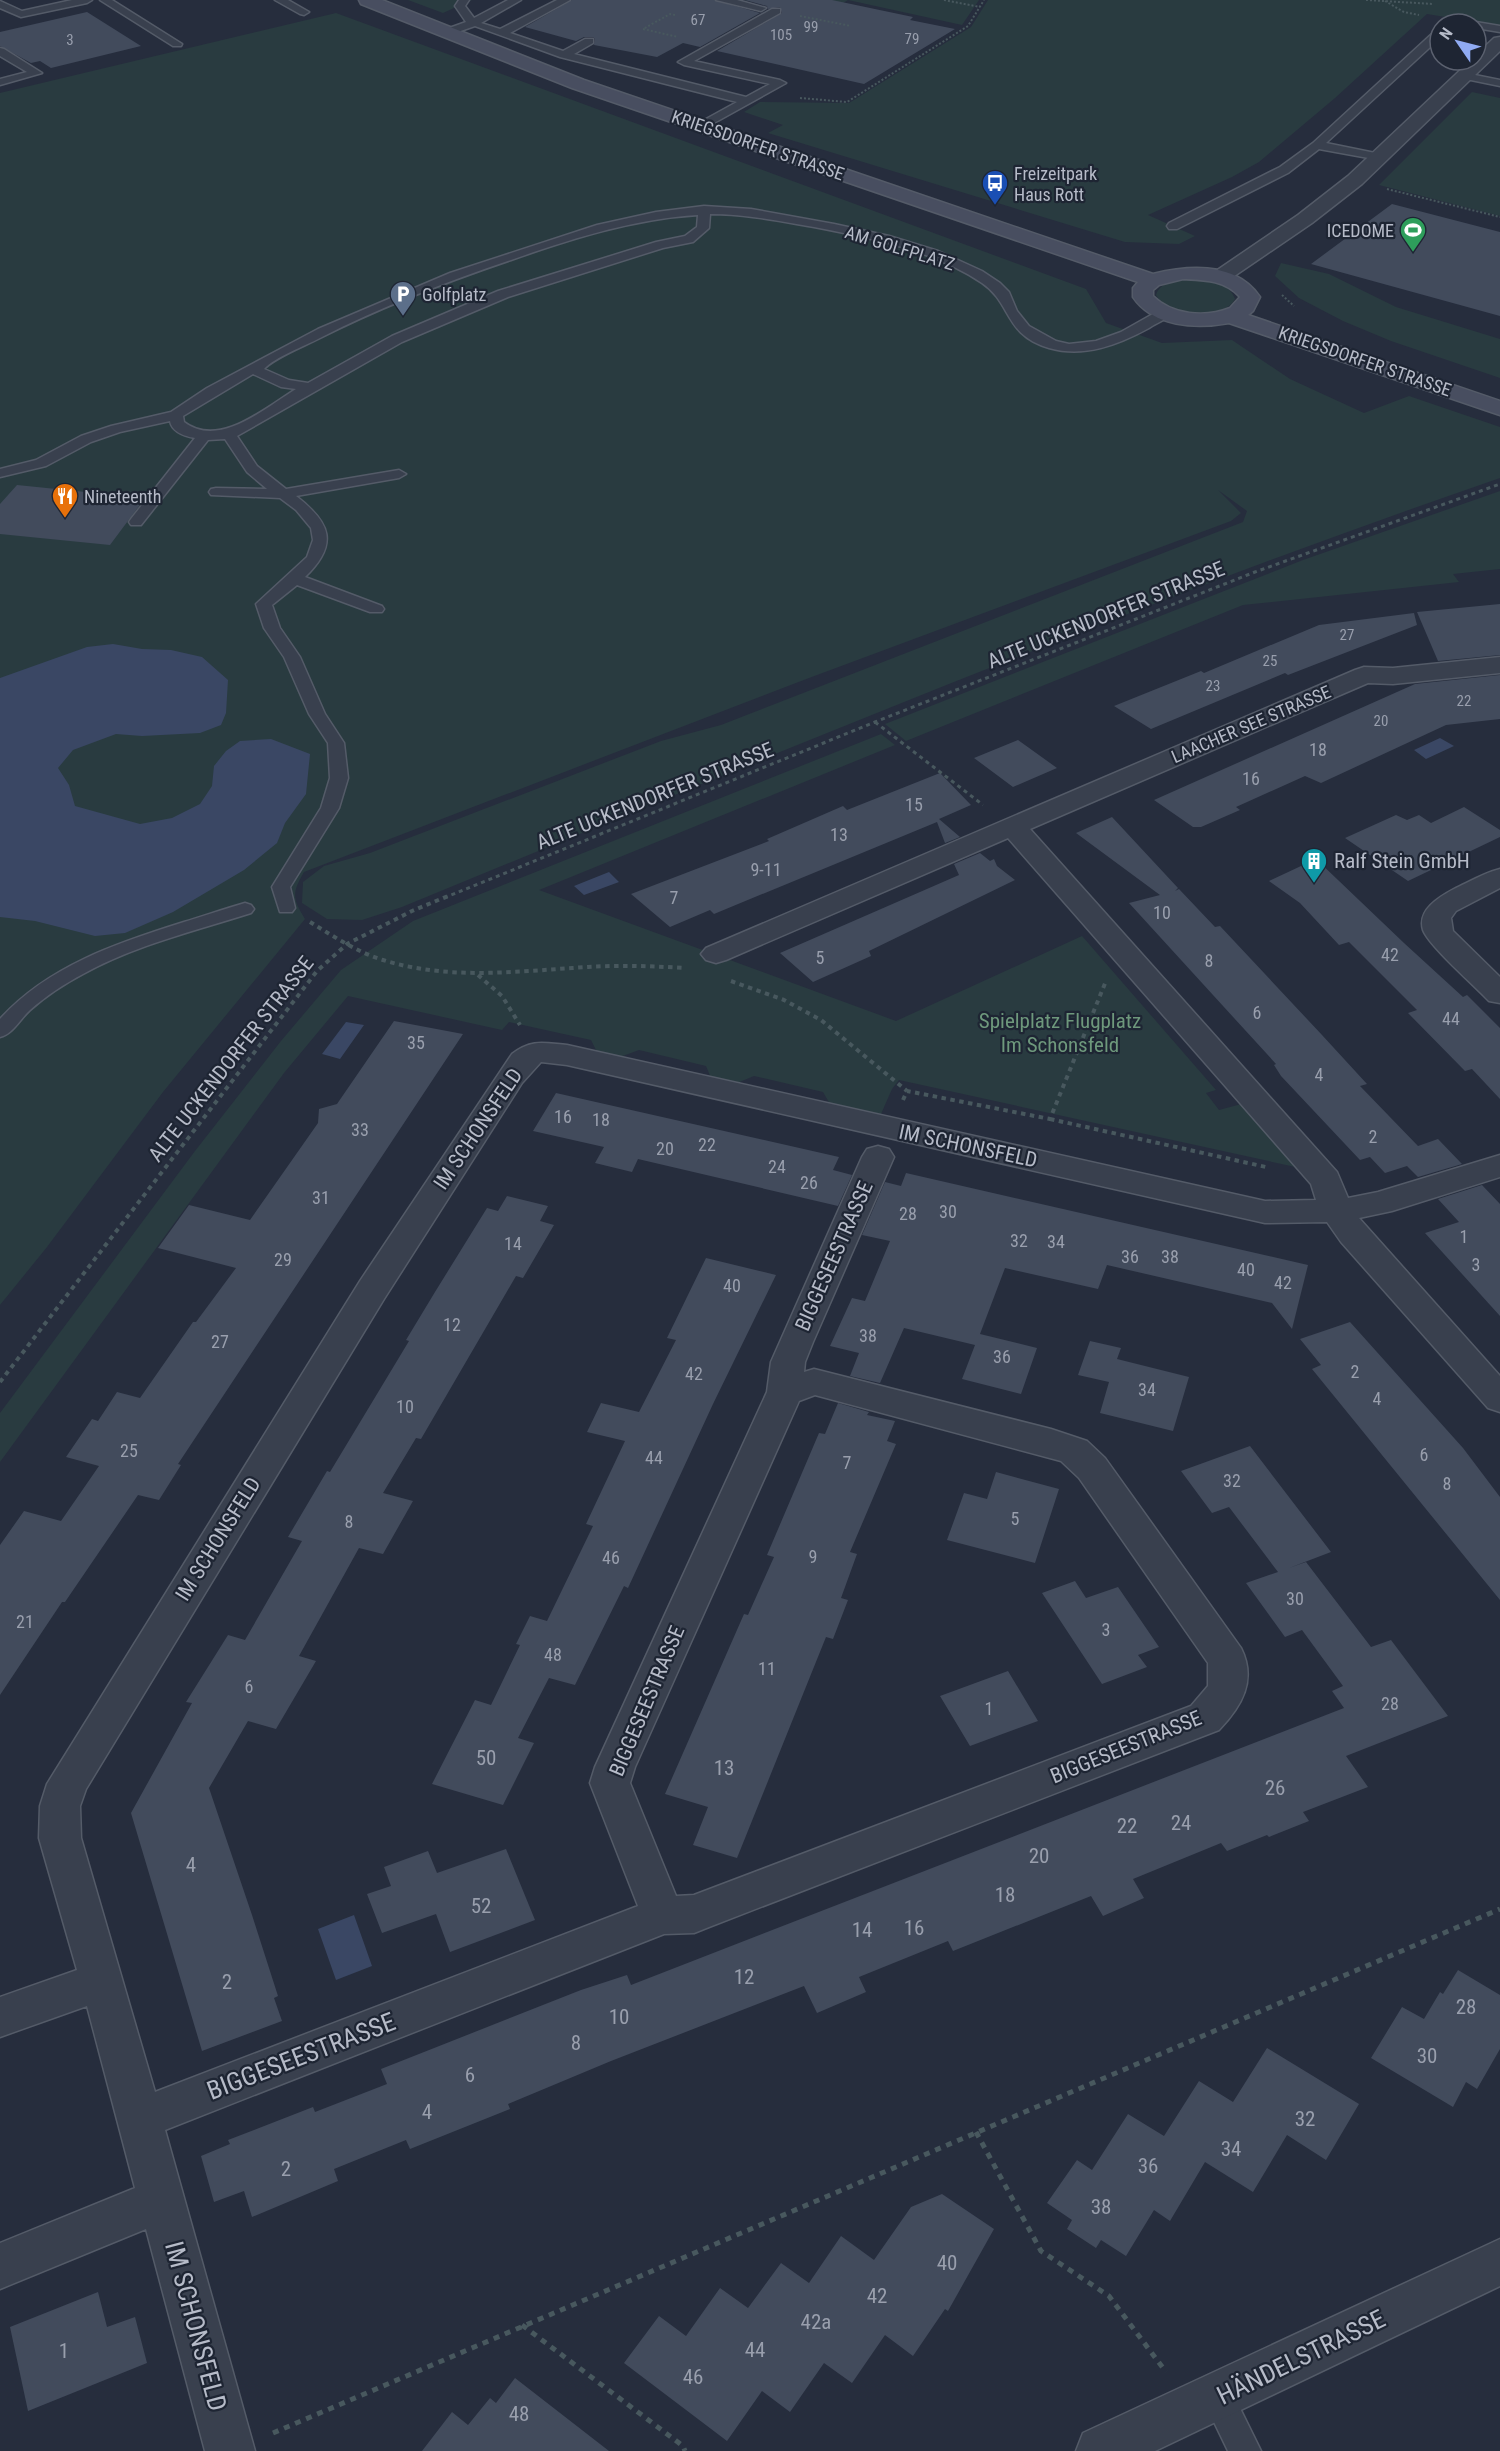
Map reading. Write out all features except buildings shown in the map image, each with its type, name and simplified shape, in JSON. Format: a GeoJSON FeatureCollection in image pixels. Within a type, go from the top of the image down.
{"type":"FeatureCollection","features":[{"type":"Feature","properties":{"kind":"main road","name":"KRIEGSDORFER STRASSE"},"geometry":{"type":"LineString","coordinates":[[367,0],[445,33],[578,84],[1152,280]]}},
{"type":"Feature","properties":{"kind":"main road"},"geometry":{"type":"LineString","coordinates":[[1183,273],[1220,277],[1245,289],[1250,297],[1248,305],[1229,316],[1197,320],[1165,313],[1150,306],[1143,297],[1143,288],[1152,280],[1183,273]]}},
{"type":"Feature","properties":{"kind":"main road","name":"KRIEGSDORFER STRASSE"},"geometry":{"type":"LineString","coordinates":[[1248,305],[1500,393]]}},
{"type":"Feature","properties":{"kind":"main road","name":"KRIEGSDORFER STRASSE"},"geometry":{"type":"LineString","coordinates":[[1229,316],[1273,329],[1500,408]]}},
{"type":"Feature","properties":{"kind":"street"},"geometry":{"type":"LineString","coordinates":[[1220,277],[1305,219],[1355,180],[1381,158],[1500,42]]}},
{"type":"Feature","properties":{"kind":"street","name":"LAACHER SEE STRASSE"},"geometry":{"type":"LineString","coordinates":[[711,968],[1012,827],[1364,675],[1394,676],[1500,665]]}},
{"type":"Feature","properties":{"kind":"street"},"geometry":{"type":"LineString","coordinates":[[1012,827],[1134,963],[1500,1399]]}},
{"type":"Feature","properties":{"kind":"street"},"geometry":{"type":"LineString","coordinates":[[1500,877],[1445,905],[1437,918],[1438,930],[1443,937],[1500,994]]}},
{"type":"Feature","properties":{"kind":"street","name":"IM SCHONSFELD"},"geometry":{"type":"LineString","coordinates":[[230,2451],[102,1981],[60,1838],[60,1806],[67,1784],[372,1290],[523,1061],[535,1052],[567,1055],[884,1143],[1265,1212],[1331,1196],[1380,1203],[1500,1166]]}},
{"type":"Feature","properties":{"kind":"street","name":"BIGGESEESTRASSE"},"geometry":{"type":"LineString","coordinates":[[663,1915],[610,1783],[785,1392],[788,1362],[884,1143]]}},
{"type":"Feature","properties":{"kind":"street","name":"BIGGESEESTRASSE"},"geometry":{"type":"LineString","coordinates":[[140,2119],[663,1915],[694,1914],[1205,1718],[1223,1699],[1231,1677],[1227,1659],[1092,1468],[1074,1451],[1051,1443],[814,1382],[785,1392]]}},
{"type":"Feature","properties":{"kind":"street"},"geometry":{"type":"LineString","coordinates":[[0,2017],[102,1981]]}},
{"type":"Feature","properties":{"kind":"street"},"geometry":{"type":"LineString","coordinates":[[0,2266],[162,2200]]}},
{"type":"Feature","properties":{"kind":"street","name":"HÄNDELSTRASSE"},"geometry":{"type":"LineString","coordinates":[[1101,2451],[1500,2262]]}},
{"type":"Feature","properties":{"kind":"lane"},"geometry":{"type":"LineString","coordinates":[[0,4],[21,14],[87,0]]}},
{"type":"Feature","properties":{"kind":"lane"},"geometry":{"type":"LineString","coordinates":[[105,0],[177,44]]}},
{"type":"Feature","properties":{"kind":"lane"},"geometry":{"type":"LineString","coordinates":[[280,0],[304,12]]}},
{"type":"Feature","properties":{"kind":"lane"},"geometry":{"type":"LineString","coordinates":[[464,0],[460,6],[461,10],[476,24],[501,33],[564,55],[749,101]]}},
{"type":"Feature","properties":{"kind":"lane"},"geometry":{"type":"LineString","coordinates":[[445,33],[476,24],[516,0]]}},
{"type":"Feature","properties":{"kind":"lane"},"geometry":{"type":"LineString","coordinates":[[501,33],[565,0]]}},
{"type":"Feature","properties":{"kind":"lane"},"geometry":{"type":"LineString","coordinates":[[721,0],[761,8]]}},
{"type":"Feature","properties":{"kind":"lane"},"geometry":{"type":"LineString","coordinates":[[655,78],[776,11]]}},
{"type":"Feature","properties":{"kind":"lane"},"geometry":{"type":"LineString","coordinates":[[564,55],[590,41]]}},
{"type":"Feature","properties":{"kind":"lane"},"geometry":{"type":"LineString","coordinates":[[1173,226],[1284,170],[1317,145],[1428,43]]}},
{"type":"Feature","properties":{"kind":"lane"},"geometry":{"type":"LineString","coordinates":[[0,51],[36,74],[0,82]]}},
{"type":"Feature","properties":{"kind":"lane"},"geometry":{"type":"LineString","coordinates":[[684,62],[780,83],[701,126]]}},
{"type":"Feature","properties":{"kind":"lane"},"geometry":{"type":"LineString","coordinates":[[686,74],[694,79],[762,94]]}},
{"type":"Feature","properties":{"kind":"lane"},"geometry":{"type":"LineString","coordinates":[[1465,76],[1500,83]]}},
{"type":"Feature","properties":{"kind":"lane"},"geometry":{"type":"LineString","coordinates":[[1317,145],[1381,158]]}},
{"type":"Feature","properties":{"kind":"lane"},"geometry":{"type":"LineString","coordinates":[[0,473],[41,463],[86,439],[116,429],[176,415],[177,424],[189,433],[204,436],[228,435],[397,339],[503,294],[660,245],[689,239],[703,228],[704,210]]}},
{"type":"Feature","properties":{"kind":"lane","name":"AM GOLFPLATZ"},"geometry":{"type":"LineString","coordinates":[[176,415],[212,391],[344,322],[483,265],[576,234],[654,214],[704,210],[741,211],[830,227],[937,256],[976,274],[989,283],[1004,295],[1010,312],[1026,332],[1054,345],[1083,348],[1102,345],[1165,313]]}},
{"type":"Feature","properties":{"kind":"lane"},"geometry":{"type":"LineString","coordinates":[[259,365],[257,371],[265,376],[286,384],[310,387]]}},
{"type":"Feature","properties":{"kind":"lane"},"geometry":{"type":"LineString","coordinates":[[228,435],[255,473],[312,515],[321,538],[317,554],[264,604],[272,627],[292,657],[317,714],[336,743],[339,778],[330,808],[281,887],[286,908]]}},
{"type":"Feature","properties":{"kind":"lane"},"geometry":{"type":"LineString","coordinates":[[136,522],[204,436]]}},
{"type":"Feature","properties":{"kind":"lane"},"geometry":{"type":"LineString","coordinates":[[216,492],[282,494],[399,474]]}},
{"type":"Feature","properties":{"kind":"lane"},"geometry":{"type":"LineString","coordinates":[[294,578],[376,609]]}},
{"type":"Feature","properties":{"kind":"lane"},"geometry":{"type":"LineString","coordinates":[[0,1031],[9,1019],[55,981],[109,953],[245,909]]}},
{"type":"Feature","properties":{"kind":"lane"},"geometry":{"type":"LineString","coordinates":[[1206,2402],[1245,2451]]}},
{"type":"Feature","properties":{"kind":"path"},"geometry":{"type":"LineString","coordinates":[[944,0],[980,7]]}},
{"type":"Feature","properties":{"kind":"path"},"geometry":{"type":"LineString","coordinates":[[762,94],[847,102],[968,26],[984,0]]}},
{"type":"Feature","properties":{"kind":"path"},"geometry":{"type":"LineString","coordinates":[[1366,0],[1383,0],[1404,12],[1428,17]]}},
{"type":"Feature","properties":{"kind":"path"},"geometry":{"type":"LineString","coordinates":[[776,11],[851,26]]}},
{"type":"Feature","properties":{"kind":"path"},"geometry":{"type":"LineString","coordinates":[[670,14],[675,15]]}},
{"type":"Feature","properties":{"kind":"path"},"geometry":{"type":"LineString","coordinates":[[653,35],[658,32]]}},
{"type":"Feature","properties":{"kind":"path"},"geometry":{"type":"LineString","coordinates":[[1355,180],[1500,217]]}},
{"type":"Feature","properties":{"kind":"path","name":"ALTE UCKENDORFER STRASSE"},"geometry":{"type":"LineString","coordinates":[[0,1382],[277,1021],[317,971],[347,944],[412,911],[874,723],[1255,572],[1500,484]]}},
{"type":"Feature","properties":{"kind":"path"},"geometry":{"type":"LineString","coordinates":[[874,723],[1012,827]]}},
{"type":"Feature","properties":{"kind":"path"},"geometry":{"type":"LineString","coordinates":[[286,908],[347,944],[391,962],[422,969],[478,975],[621,965],[711,968],[830,1026],[886,1075],[907,1090],[1050,1119],[1331,1196]]}},
{"type":"Feature","properties":{"kind":"path"},"geometry":{"type":"LineString","coordinates":[[1050,1119],[1112,969],[1134,963]]}},
{"type":"Feature","properties":{"kind":"path"},"geometry":{"type":"LineString","coordinates":[[478,975],[502,996],[535,1052]]}},
{"type":"Feature","properties":{"kind":"path"},"geometry":{"type":"LineString","coordinates":[[884,1143],[907,1090]]}},
{"type":"Feature","properties":{"kind":"path"},"geometry":{"type":"LineString","coordinates":[[263,2437],[1500,1909]]}},
{"type":"Feature","properties":{"kind":"path"},"geometry":{"type":"LineString","coordinates":[[976,2132],[1041,2251],[1109,2296],[1206,2402]]}},
{"type":"Feature","properties":{"kind":"path"},"geometry":{"type":"LineString","coordinates":[[522,2325],[682,2446],[685,2451]]}},
{"type":"Feature","properties":{"kind":"green space"},"geometry":{"type":"Polygon","coordinates":[[[408,0],[472,0],[443,13],[408,0]]]}},
{"type":"Feature","properties":{"kind":"green space"},"geometry":{"type":"Polygon","coordinates":[[[744,0],[848,0],[822,16],[744,0]]]}},
{"type":"Feature","properties":{"kind":"green space"},"geometry":{"type":"Polygon","coordinates":[[[848,0],[979,0],[962,25],[848,0]]]}},
{"type":"Feature","properties":{"kind":"green space"},"geometry":{"type":"Polygon","coordinates":[[[988,0],[1500,0],[1500,26],[1488,24],[1488,12],[1428,12],[1335,98],[1259,162],[1232,177],[1148,215],[1195,236],[1179,244],[1125,242],[768,133],[783,125],[744,112],[760,102],[849,103],[971,27],[988,0]]]}},
{"type":"Feature","properties":{"kind":"green space"},"geometry":{"type":"Polygon","coordinates":[[[336,13],[1086,289],[1106,323],[1162,343],[1232,340],[1290,379],[1364,413],[1409,396],[1500,427],[1500,478],[1361,527],[1085,631],[402,907],[362,920],[327,919],[302,903],[303,882],[324,866],[370,853],[661,741],[721,725],[1243,522],[1247,511],[1218,490],[1241,513],[1231,521],[809,678],[304,872],[297,885],[295,896],[305,919],[163,1092],[47,1247],[0,1305],[0,93],[336,13]]]}},
{"type":"Feature","properties":{"kind":"green space"},"geometry":{"type":"Polygon","coordinates":[[[1472,92],[1500,98],[1500,216],[1379,185],[1472,92]]]}},
{"type":"Feature","properties":{"kind":"green space"},"geometry":{"type":"Polygon","coordinates":[[[1281,263],[1329,274],[1396,307],[1500,339],[1500,378],[1391,341],[1343,321],[1299,298],[1275,276],[1281,263]]]}},
{"type":"Feature","properties":{"kind":"green space"},"geometry":{"type":"Polygon","coordinates":[[[1195,279],[1224,286],[1229,289],[1235,299],[1220,311],[1196,313],[1171,308],[1156,295],[1167,283],[1195,279]]]}},
{"type":"Feature","properties":{"kind":"green space"},"geometry":{"type":"Polygon","coordinates":[[[1500,491],[1500,569],[1453,574],[1459,582],[1243,605],[906,741],[885,724],[1303,560],[1500,491]]]}},
{"type":"Feature","properties":{"kind":"green space","name":"Spielplatz Flugplatz Im Schonsfeld"},"geometry":{"type":"Polygon","coordinates":[[[881,734],[895,745],[539,890],[896,1021],[1082,936],[1216,1090],[1206,1093],[1219,1110],[1245,1103],[1300,1168],[899,1080],[892,1089],[881,1114],[830,1104],[823,1092],[754,1076],[737,1083],[711,1078],[706,1066],[639,1050],[620,1057],[597,1052],[591,1040],[509,1022],[502,1030],[348,996],[284,1073],[0,1462],[0,1413],[195,1151],[281,1041],[341,970],[413,921],[881,734]]]}},
{"type":"Feature","properties":{"kind":"water"},"geometry":{"type":"Polygon","coordinates":[[[113,644],[142,649],[171,650],[202,657],[228,680],[226,713],[221,725],[200,733],[142,736],[116,734],[73,750],[58,768],[69,785],[75,806],[140,824],[172,818],[200,804],[212,786],[214,766],[226,751],[240,741],[271,739],[310,754],[306,794],[285,823],[277,843],[244,870],[173,912],[125,933],[95,936],[35,921],[0,917],[0,678],[87,647],[113,644]]]}},
{"type":"Feature","properties":{"kind":"water"},"geometry":{"type":"Polygon","coordinates":[[[1440,738],[1454,746],[1426,759],[1414,750],[1440,738]]]}},
{"type":"Feature","properties":{"kind":"water"},"geometry":{"type":"Polygon","coordinates":[[[609,872],[619,882],[584,895],[574,886],[609,872]]]}},
{"type":"Feature","properties":{"kind":"water"},"geometry":{"type":"Polygon","coordinates":[[[346,1022],[364,1025],[340,1059],[322,1054],[346,1022]]]}},
{"type":"Feature","properties":{"kind":"water"},"geometry":{"type":"Polygon","coordinates":[[[354,1915],[372,1966],[336,1980],[318,1929],[354,1915]]]}},
{"type":"Feature","properties":{"kind":"place","name":"Freizeitpark Haus Rott"},"geometry":{"type":"Point","coordinates":[995,206]}},
{"type":"Feature","properties":{"kind":"place","name":"ICEDOME"},"geometry":{"type":"Point","coordinates":[1413,253]}},
{"type":"Feature","properties":{"kind":"place","name":"Golfplatz"},"geometry":{"type":"Point","coordinates":[403,317]}},
{"type":"Feature","properties":{"kind":"place","name":"Nineteenth"},"geometry":{"type":"Point","coordinates":[65,519]}},
{"type":"Feature","properties":{"kind":"place","name":"Ralf Stein GmbH"},"geometry":{"type":"Point","coordinates":[1314,884]}}]}
